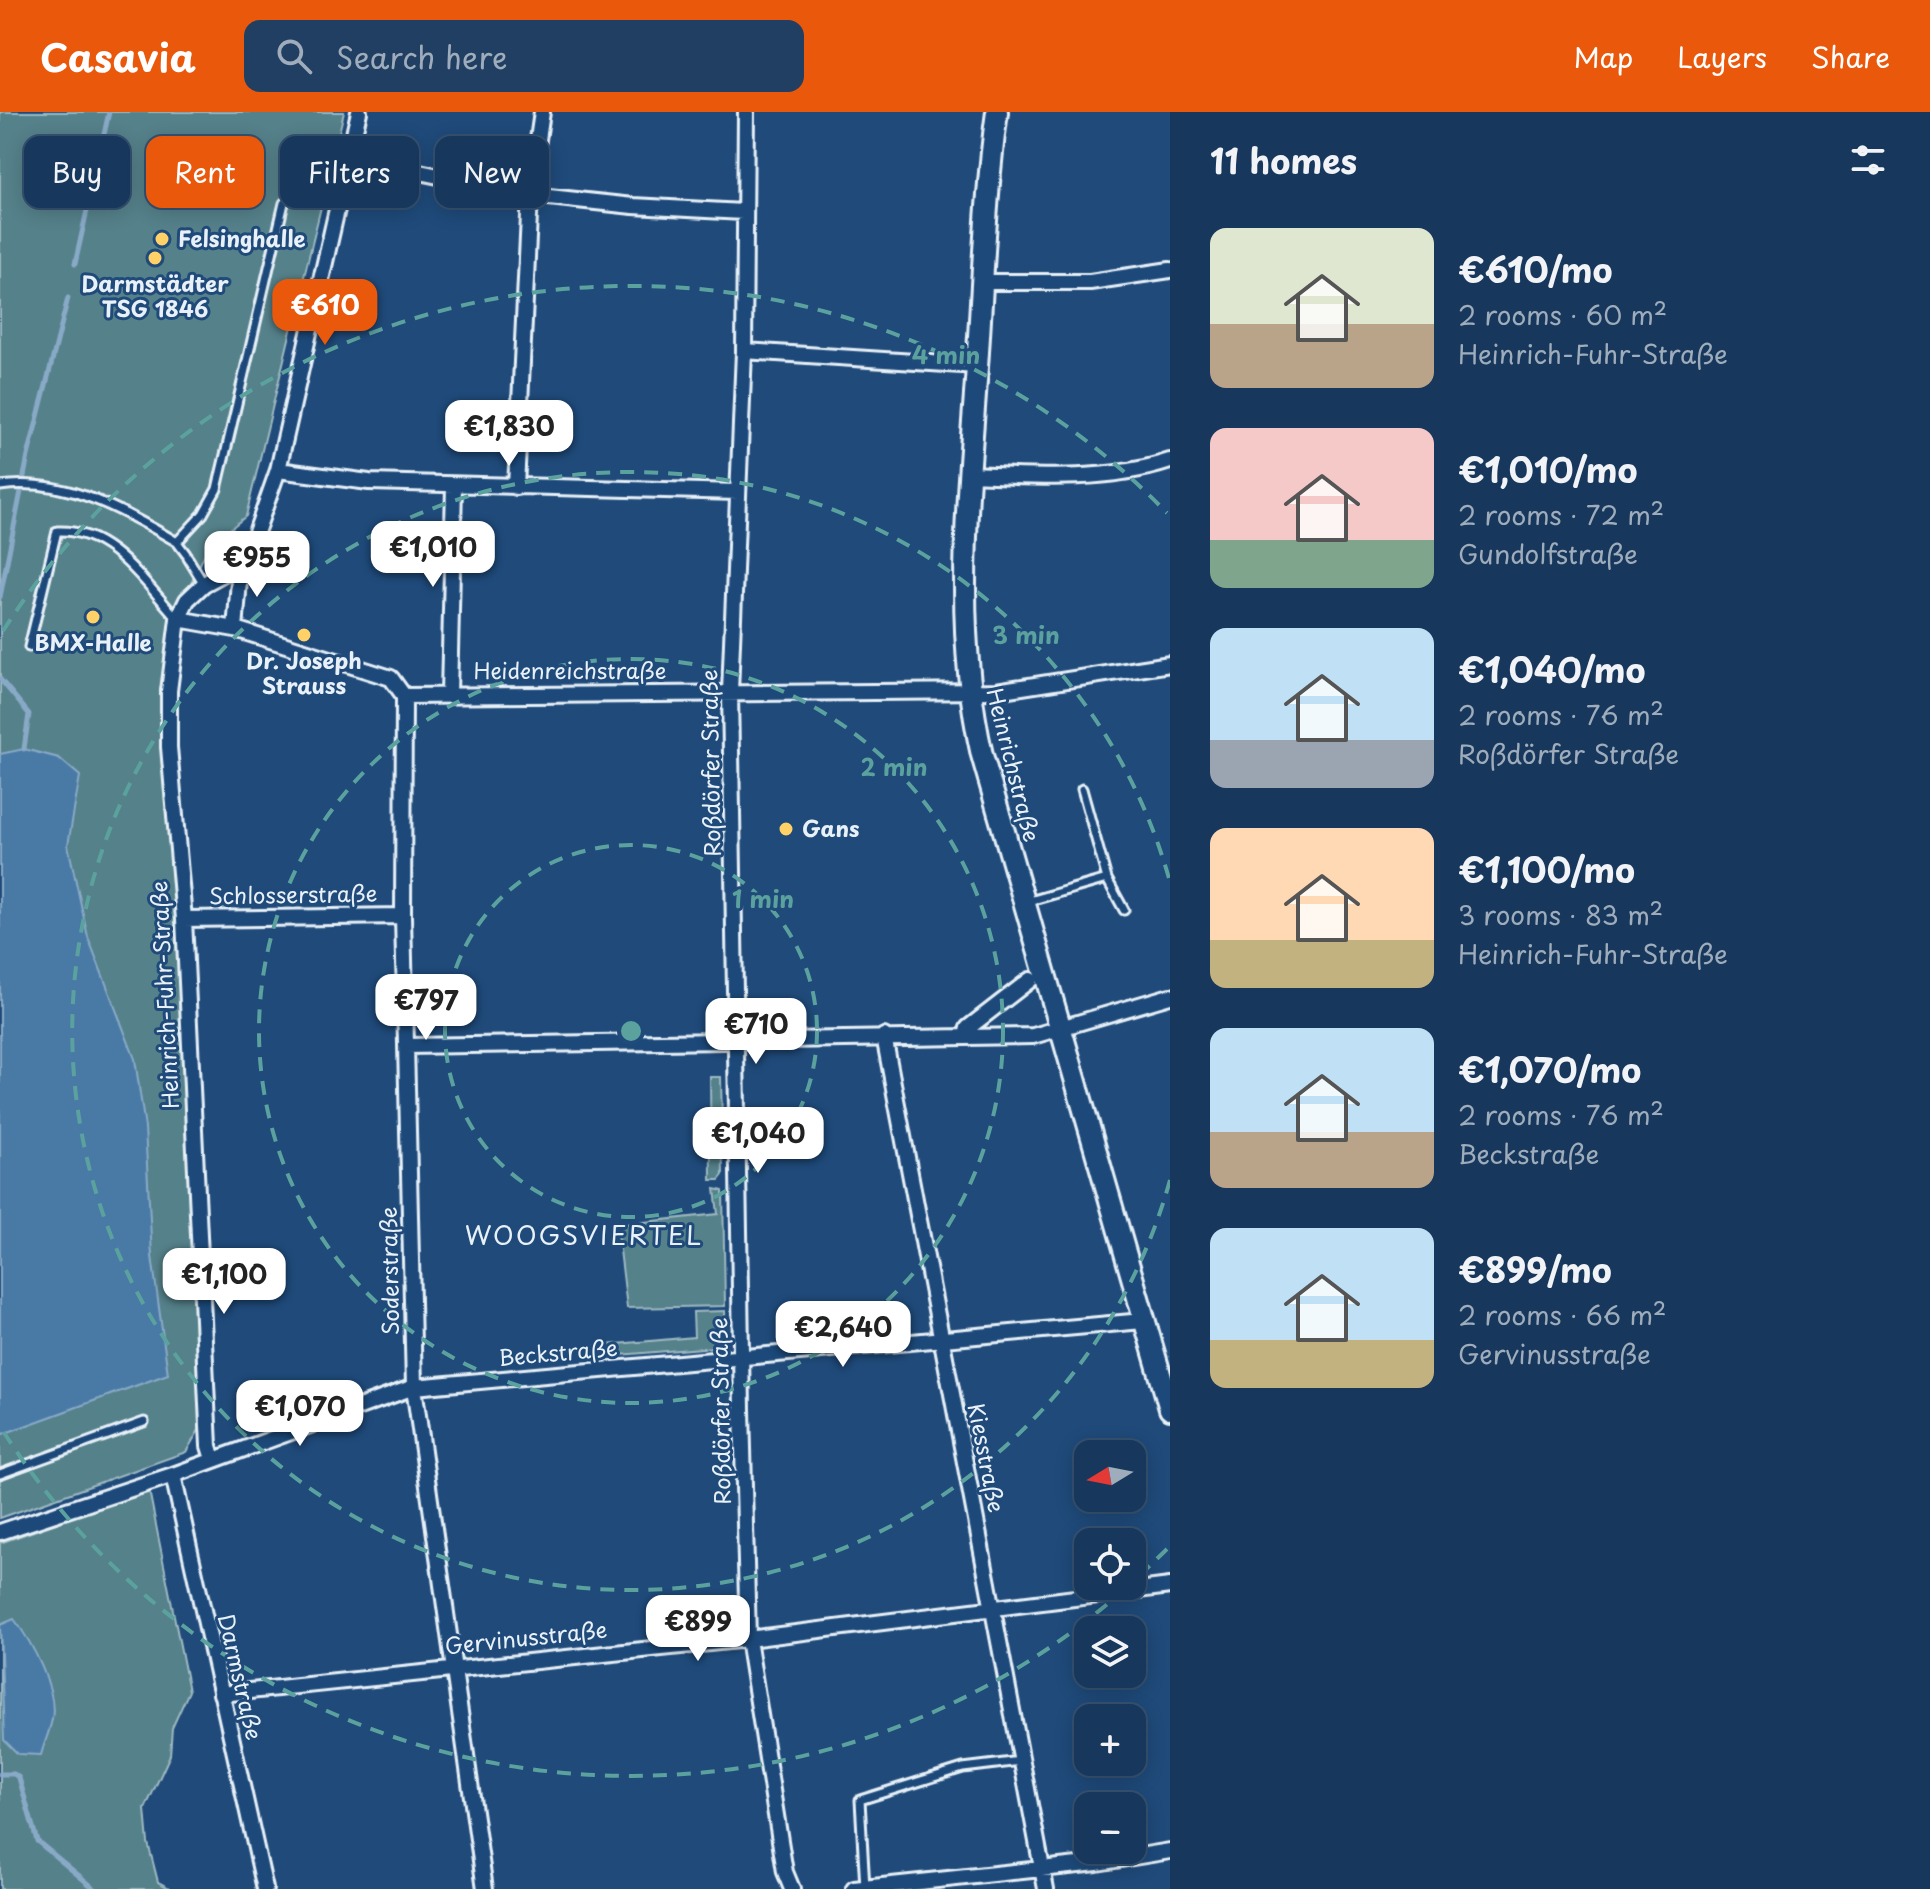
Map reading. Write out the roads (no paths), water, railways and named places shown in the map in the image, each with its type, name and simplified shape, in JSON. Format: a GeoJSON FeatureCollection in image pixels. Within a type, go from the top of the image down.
{"type":"FeatureCollection","features":[{"type":"Feature","properties":{"kind":"main road","name":"Heinrichstraße"},"geometry":{"type":"LineString","coordinates":[[997,112],[969,474],[965,603],[969,691],[982,755],[1170,1409]]}},
{"type":"Feature","properties":{"kind":"street"},"geometry":{"type":"LineString","coordinates":[[353,136],[359,112]]}},
{"type":"Feature","properties":{"kind":"street"},"geometry":{"type":"LineString","coordinates":[[539,136],[542,112]]}},
{"type":"Feature","properties":{"kind":"street","name":"Roßdörfer Straße"},"geometry":{"type":"LineString","coordinates":[[746,112],[744,351],[730,692],[748,1639],[785,1872],[792,1889]]}},
{"type":"Feature","properties":{"kind":"street"},"geometry":{"type":"LineString","coordinates":[[549,197],[743,212]]}},
{"type":"Feature","properties":{"kind":"street"},"geometry":{"type":"LineString","coordinates":[[235,629],[244,562],[258,535],[278,470],[336,208]]}},
{"type":"Feature","properties":{"kind":"street"},"geometry":{"type":"LineString","coordinates":[[516,487],[529,208]]}},
{"type":"Feature","properties":{"kind":"street"},"geometry":{"type":"LineString","coordinates":[[983,282],[1090,282],[1170,270]]}},
{"type":"Feature","properties":{"kind":"street"},"geometry":{"type":"LineString","coordinates":[[744,351],[977,366]]}},
{"type":"Feature","properties":{"kind":"street"},"geometry":{"type":"LineString","coordinates":[[969,474],[1056,478],[1148,468],[1170,461]]}},
{"type":"Feature","properties":{"kind":"street"},"geometry":{"type":"LineString","coordinates":[[278,470],[369,482],[738,492]]}},
{"type":"Feature","properties":{"kind":"street"},"geometry":{"type":"LineString","coordinates":[[449,694],[454,486]]}},
{"type":"Feature","properties":{"kind":"street","name":"Heinrich-Fuhr-Straße"},"geometry":{"type":"LineString","coordinates":[[213,1459],[209,1446],[184,919],[169,747],[169,691],[178,619],[187,600],[204,584],[244,562]]}},
{"type":"Feature","properties":{"kind":"street"},"geometry":{"type":"LineString","coordinates":[[178,619],[235,629],[391,678],[404,696]]}},
{"type":"Feature","properties":{"kind":"street"},"geometry":{"type":"LineString","coordinates":[[1167,665],[1170,682]]}},
{"type":"Feature","properties":{"kind":"street","name":"Heidenreichstraße"},"geometry":{"type":"LineString","coordinates":[[404,696],[969,691],[1030,687],[1167,665]]}},
{"type":"Feature","properties":{"kind":"street","name":"Soderstraße"},"geometry":{"type":"LineString","coordinates":[[404,696],[403,916],[414,1387],[451,1669],[485,1889]]}},
{"type":"Feature","properties":{"kind":"street","name":"Schlosserstraße"},"geometry":{"type":"LineString","coordinates":[[184,919],[403,916]]}},
{"type":"Feature","properties":{"kind":"street"},"geometry":{"type":"LineString","coordinates":[[966,1036],[968,1028],[1030,980]]}},
{"type":"Feature","properties":{"kind":"street"},"geometry":{"type":"LineString","coordinates":[[407,1046],[1033,1036],[1170,996]]}},
{"type":"Feature","properties":{"kind":"street","name":"Kiesstraße"},"geometry":{"type":"LineString","coordinates":[[884,1036],[1046,1889]]}},
{"type":"Feature","properties":{"kind":"street","name":"Beckstraße"},"geometry":{"type":"LineString","coordinates":[[0,1532],[173,1475],[414,1387],[1143,1321]]}},
{"type":"Feature","properties":{"kind":"street","name":"Darmstraße"},"geometry":{"type":"LineString","coordinates":[[173,1475],[265,1889]]}},
{"type":"Feature","properties":{"kind":"street","name":"Gervinusstraße"},"geometry":{"type":"LineString","coordinates":[[221,1694],[748,1639],[1170,1586]]}},
{"type":"Feature","properties":{"kind":"street"},"geometry":{"type":"LineString","coordinates":[[860,1888],[1170,1851]]}},
{"type":"Feature","properties":{"kind":"lane"},"geometry":{"type":"LineString","coordinates":[[177,542],[203,514],[217,489],[283,208]]}},
{"type":"Feature","properties":{"kind":"lane"},"geometry":{"type":"LineString","coordinates":[[0,486],[25,482],[48,486],[118,507],[177,542],[204,584]]}},
{"type":"Feature","properties":{"kind":"lane"},"geometry":{"type":"LineString","coordinates":[[29,647],[57,531],[74,530],[114,550],[178,619]]}},
{"type":"Feature","properties":{"kind":"lane"},"geometry":{"type":"LineString","coordinates":[[1082,789],[1107,879],[1124,910]]}},
{"type":"Feature","properties":{"kind":"lane"},"geometry":{"type":"LineString","coordinates":[[1024,902],[1107,879]]}},
{"type":"Feature","properties":{"kind":"lane"},"geometry":{"type":"LineString","coordinates":[[0,1474],[144,1422]]}},
{"type":"Feature","properties":{"kind":"lane"},"geometry":{"type":"LineString","coordinates":[[860,1888],[860,1800],[963,1768],[1021,1760]]}},
{"type":"Feature","properties":{"kind":"water"},"geometry":{"type":"Polygon","coordinates":[[[24,749],[59,758],[80,776],[68,845],[88,937],[135,1059],[145,1128],[152,1256],[168,1374],[0,1435],[0,754],[24,749]]]}},
{"type":"Feature","properties":{"kind":"water"},"geometry":{"type":"Polygon","coordinates":[[[14,1619],[35,1653],[51,1694],[52,1719],[41,1755],[18,1754],[4,1740],[0,1625],[14,1619]]]}},
{"type":"Feature","properties":{"kind":"waterway"},"geometry":{"type":"LineString","coordinates":[[75,264],[109,112]]}},
{"type":"Feature","properties":{"kind":"waterway"},"geometry":{"type":"LineString","coordinates":[[0,597],[28,456],[68,298]]}},
{"type":"Feature","properties":{"kind":"waterway"},"geometry":{"type":"LineString","coordinates":[[0,679],[29,714],[24,749]]}},
{"type":"Feature","properties":{"kind":"waterway"},"geometry":{"type":"LineString","coordinates":[[0,1774],[14,1774],[19,1778],[37,1841],[95,1889]]}},
{"type":"Feature","properties":{"kind":"place","name":"Felsinghalle"},"geometry":{"type":"Point","coordinates":[162,239]}},
{"type":"Feature","properties":{"kind":"place","name":"Darmstädter TSG 1846"},"geometry":{"type":"Point","coordinates":[155,258]}},
{"type":"Feature","properties":{"kind":"place","name":"BMX-Halle"},"geometry":{"type":"Point","coordinates":[93,617]}},
{"type":"Feature","properties":{"kind":"place","name":"Dr. Joseph Strauss"},"geometry":{"type":"Point","coordinates":[304,635]}},
{"type":"Feature","properties":{"kind":"place","name":"Gans"},"geometry":{"type":"Point","coordinates":[786,829]}},
{"type":"Feature","properties":{"kind":"district","name":"WOOGSVIERTEL"},"geometry":{"type":"Point","coordinates":[584,1236]}}]}
